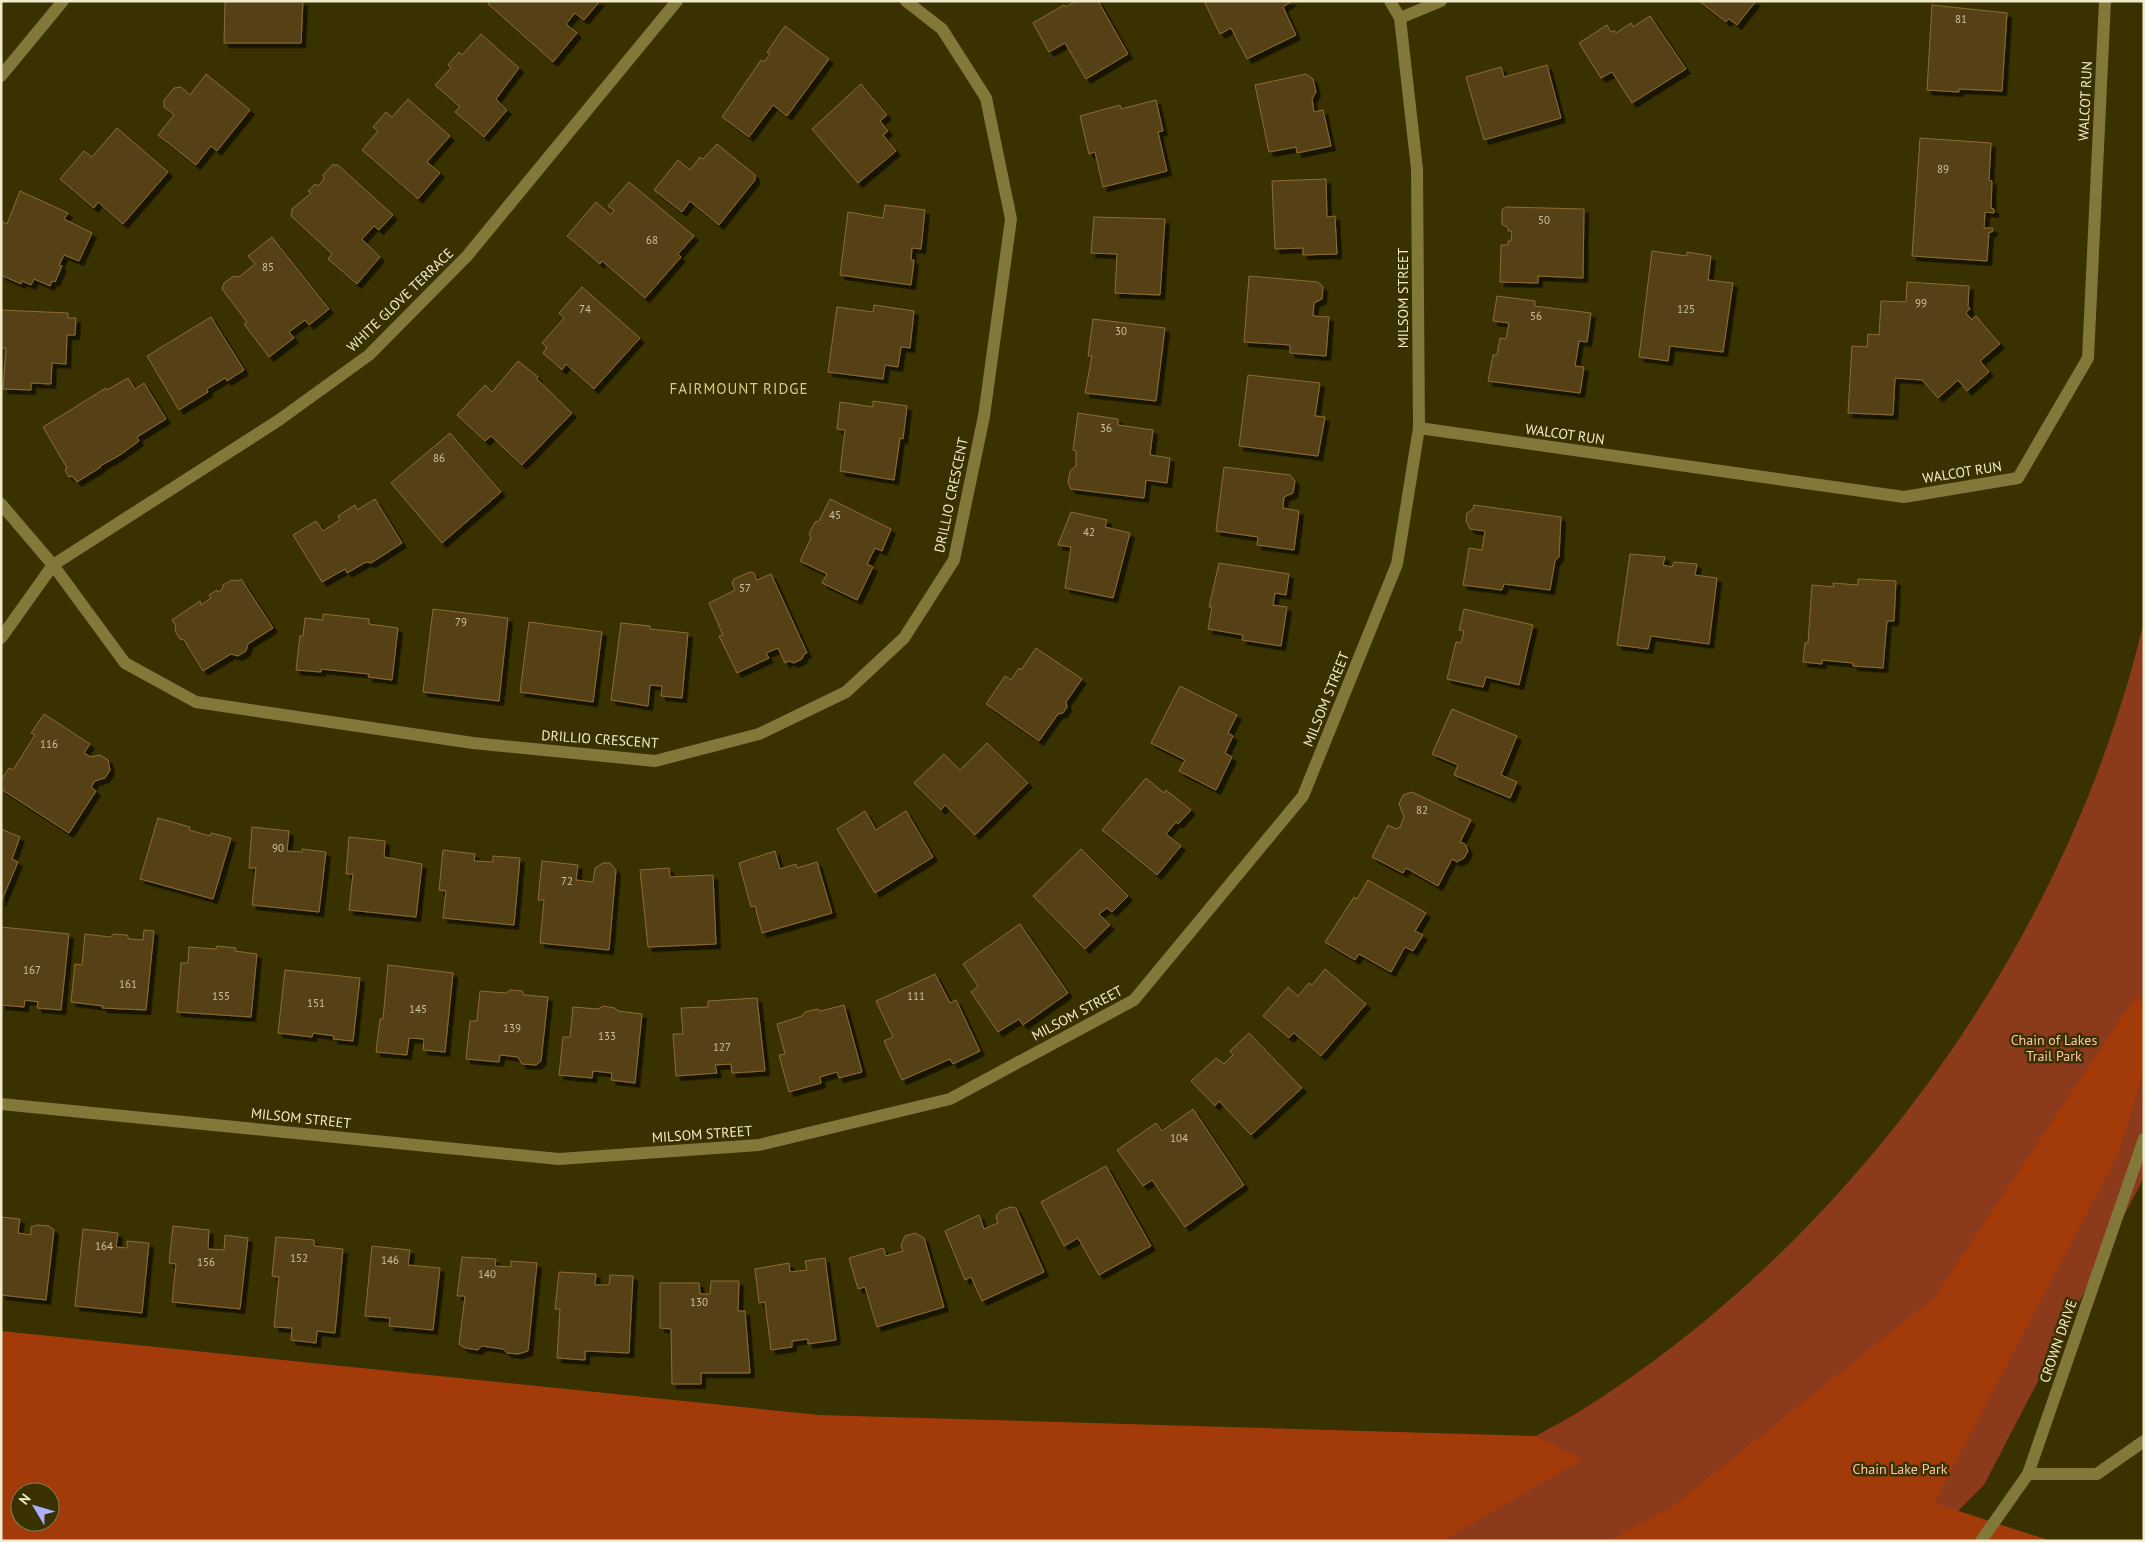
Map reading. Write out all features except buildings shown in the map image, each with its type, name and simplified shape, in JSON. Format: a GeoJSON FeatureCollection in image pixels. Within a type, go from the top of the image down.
{"type":"FeatureCollection","features":[{"type":"Feature","properties":{"kind":"street"},"geometry":{"type":"LineString","coordinates":[[1,76],[63,1]]}},
{"type":"Feature","properties":{"kind":"street","name":"WHITE GLOVE TERRACE"},"geometry":{"type":"LineString","coordinates":[[1,638],[53,565],[279,420],[369,355],[467,256],[677,1]]}},
{"type":"Feature","properties":{"kind":"street","name":"DRILLIO CRESCENT"},"geometry":{"type":"LineString","coordinates":[[1,504],[53,565],[125,663],[196,702],[473,743],[655,761],[759,734],[846,692],[904,638],[954,560],[984,416],[1011,219],[986,98],[942,28],[906,1]]}},
{"type":"Feature","properties":{"kind":"street","name":"MILSOM STREET"},"geometry":{"type":"LineString","coordinates":[[1,1104],[559,1159],[759,1145],[950,1099],[1134,1000],[1303,796],[1397,564],[1419,428],[1417,169],[1400,18],[1390,1]]}},
{"type":"Feature","properties":{"kind":"street"},"geometry":{"type":"LineString","coordinates":[[1400,18],[1441,1]]}},
{"type":"Feature","properties":{"kind":"street","name":"WALCOT RUN"},"geometry":{"type":"LineString","coordinates":[[1419,428],[1904,497],[2018,478],[2088,358],[2105,1]]}},
{"type":"Feature","properties":{"kind":"street","name":"CROWN DRIVE"},"geometry":{"type":"LineString","coordinates":[[1981,1541],[2028,1474],[2144,1139]]}},
{"type":"Feature","properties":{"kind":"street"},"geometry":{"type":"LineString","coordinates":[[2028,1474],[2097,1474],[2144,1441]]}},
{"type":"Feature","properties":{"kind":"green space","name":"Chain of Lakes Trail Park"},"geometry":{"type":"Polygon","coordinates":[[[2144,621],[2144,1172],[2141,1183],[1984,1485],[1949,1520],[1932,1541],[1319,1541],[1469,1475],[1502,1458],[1585,1408],[1684,1337],[1777,1256],[1862,1166],[1939,1068],[2007,963],[2064,853],[2110,738],[2144,621]]]}},
{"type":"Feature","properties":{"kind":"green space","name":"Chain Lake Park"},"geometry":{"type":"Polygon","coordinates":[[[2135,997],[2144,1003],[2144,1070],[2118,1154],[1934,1503],[2051,1541],[1609,1541],[1673,1506],[1934,1298],[2135,997]]]}},
{"type":"Feature","properties":{"kind":"green space"},"geometry":{"type":"Polygon","coordinates":[[[1,1331],[819,1415],[1535,1436],[1583,1459],[1442,1541],[1,1541],[1,1331]]]}},
{"type":"Feature","properties":{"kind":"district","name":"FAIRMOUNT RIDGE"},"geometry":{"type":"Point","coordinates":[739,388]}}]}
